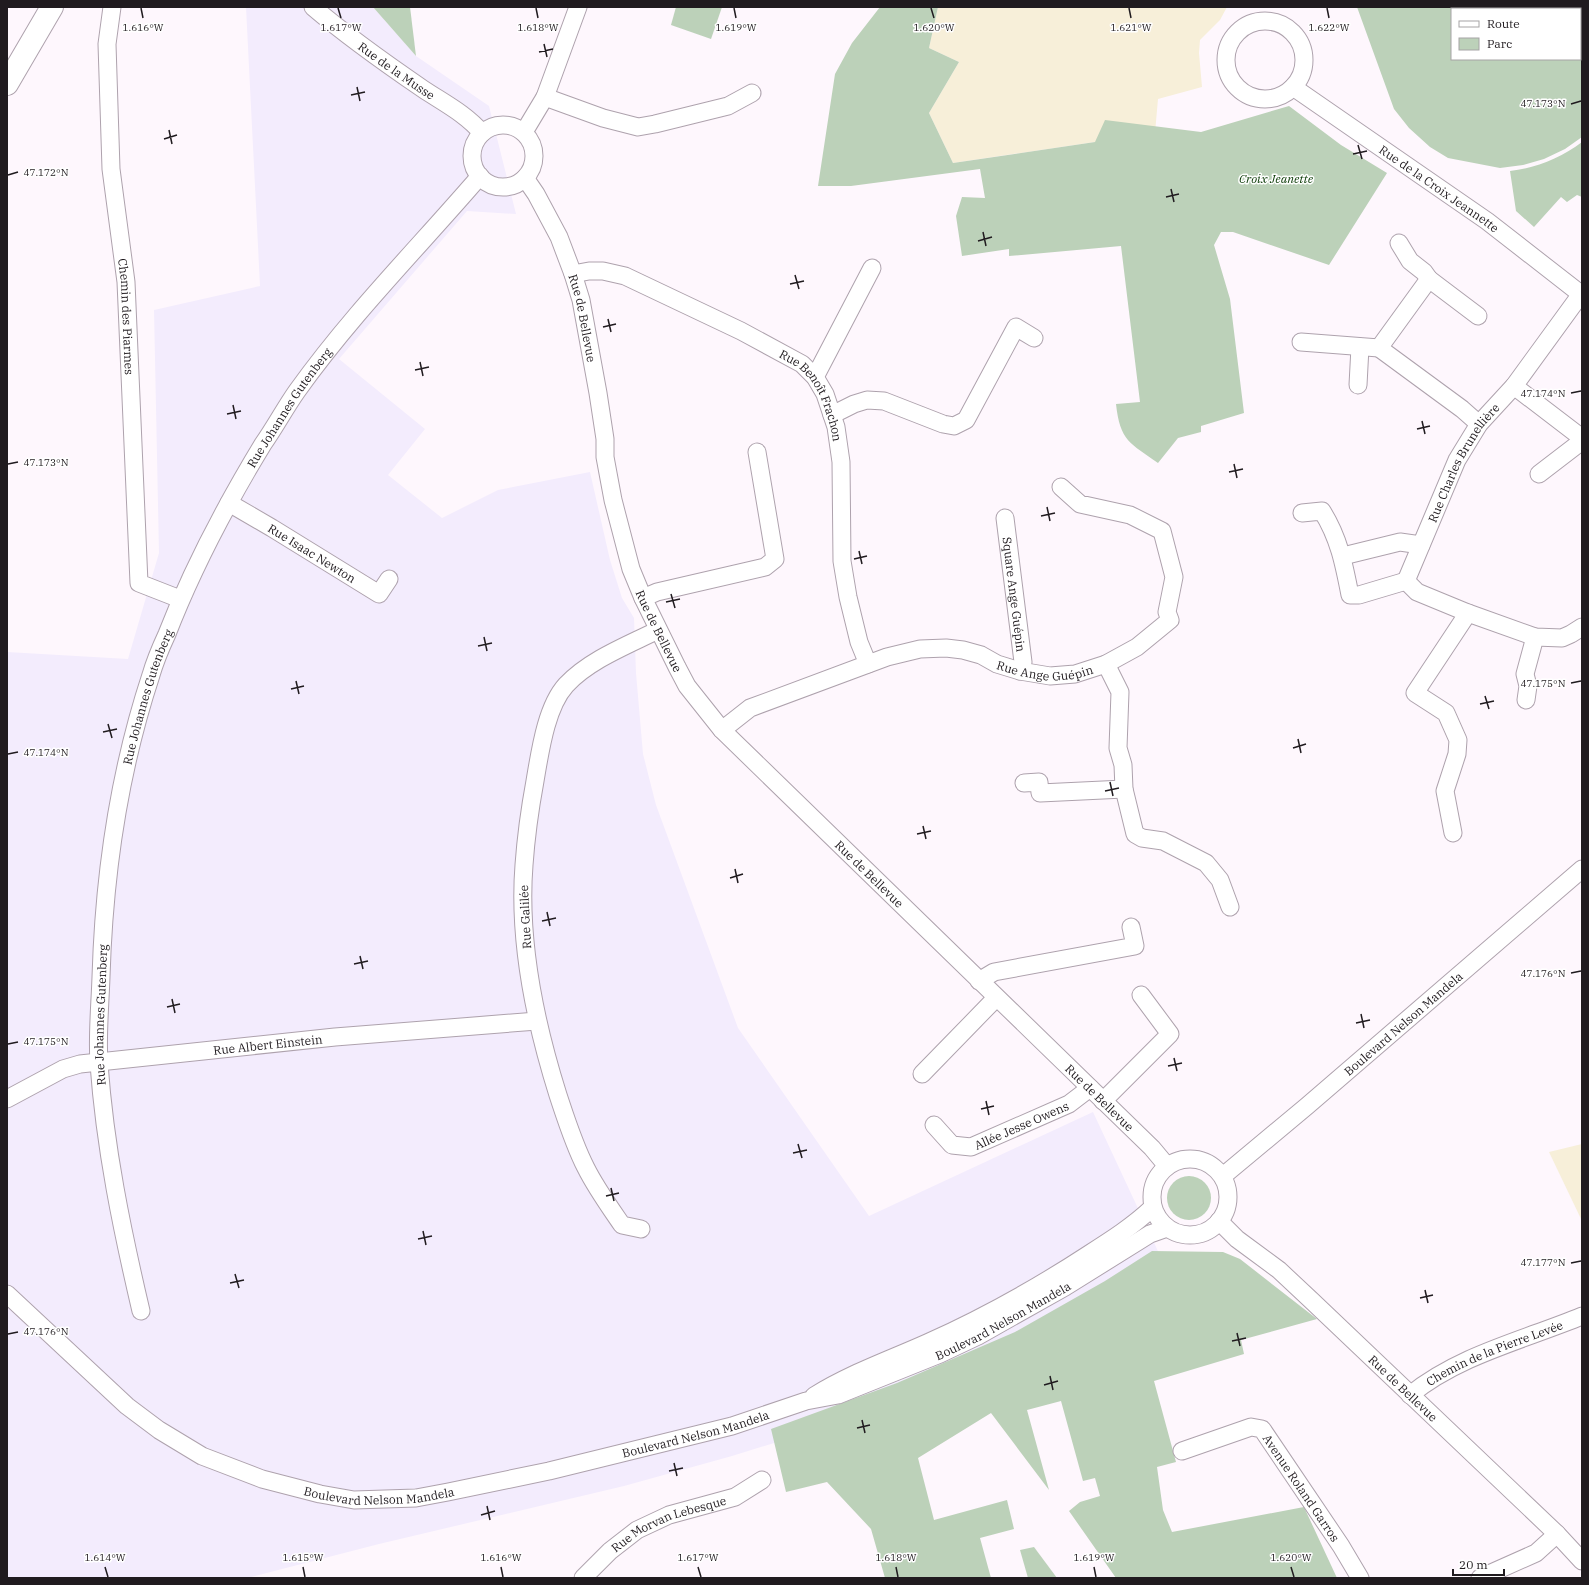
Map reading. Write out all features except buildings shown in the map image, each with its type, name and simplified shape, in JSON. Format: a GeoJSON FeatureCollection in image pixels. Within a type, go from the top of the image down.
{"type":"FeatureCollection","features":[{"type":"Feature","properties":{"kind":"highway"},"geometry":{"type":"LineString","coordinates":[[7,84],[52,7]]}},
{"type":"Feature","properties":{"kind":"street","name":"Chemin des Piarmes"},"geometry":{"type":"LineString","coordinates":[[112,7],[107,44],[111,169],[126,282],[139,583],[180,599]]}},
{"type":"Feature","properties":{"kind":"street","name":"Rue de la Musse"},"geometry":{"type":"LineString","coordinates":[[313,7],[343,33],[424,90],[471,120],[482,133]]}},
{"type":"Feature","properties":{"kind":"street"},"geometry":{"type":"LineString","coordinates":[[524,132],[545,97],[578,7]]}},
{"type":"Feature","properties":{"kind":"street"},"geometry":{"type":"LineString","coordinates":[[1261,21],[1272,21],[1290,30],[1300,43],[1304,58],[1303,68],[1293,87],[1281,95],[1266,99],[1252,96],[1242,91],[1234,84],[1226,64],[1226,54],[1234,35],[1251,23],[1261,21]]}},
{"type":"Feature","properties":{"kind":"street","name":"Rue de la Croix Jeannette"},"geometry":{"type":"LineString","coordinates":[[1293,87],[1487,222],[1582,295]]}},
{"type":"Feature","properties":{"kind":"street"},"geometry":{"type":"LineString","coordinates":[[545,97],[603,118],[638,127],[728,106],[752,93]]}},
{"type":"Feature","properties":{"kind":"street"},"geometry":{"type":"LineString","coordinates":[[498,125],[516,127],[524,132],[529,138],[535,151],[533,166],[525,178],[518,183],[502,187],[486,182],[480,176],[474,165],[472,153],[475,142],[482,133],[490,127],[498,125]]}},
{"type":"Feature","properties":{"kind":"street","name":"Rue Johannes Gutenberg"},"geometry":{"type":"LineString","coordinates":[[140,1312],[122,1232],[114,1187],[98,1062],[103,936],[108,868],[116,814],[133,736],[151,673],[180,599],[206,546],[237,487],[296,392],[366,303],[480,176]]}},
{"type":"Feature","properties":{"kind":"street","name":"Rue de Bellevue"},"geometry":{"type":"LineString","coordinates":[[525,178],[536,194],[559,237],[581,300],[605,439],[605,457],[613,500],[631,569],[658,630],[688,686],[722,730],[1152,1148],[1167,1166]]}},
{"type":"Feature","properties":{"kind":"street"},"geometry":{"type":"LineString","coordinates":[[1399,243],[1410,261],[1424,272],[1429,280],[1478,316]]}},
{"type":"Feature","properties":{"kind":"street"},"geometry":{"type":"LineString","coordinates":[[815,377],[872,268]]}},
{"type":"Feature","properties":{"kind":"street","name":"Rue Benoît Frachon"},"geometry":{"type":"LineString","coordinates":[[573,274],[589,271],[603,271],[625,276],[741,331],[802,364],[815,377],[825,394],[836,427],[841,462],[842,561],[850,605],[859,642],[868,664]]}},
{"type":"Feature","properties":{"kind":"street"},"geometry":{"type":"LineString","coordinates":[[1379,348],[1429,280]]}},
{"type":"Feature","properties":{"kind":"street","name":"Rue Charles Brunellière"},"geometry":{"type":"LineString","coordinates":[[1406,581],[1457,460],[1479,424],[1514,386],[1582,295]]}},
{"type":"Feature","properties":{"kind":"street"},"geometry":{"type":"LineString","coordinates":[[832,415],[854,404],[867,400],[884,400],[943,424],[954,426],[966,420],[1016,328],[1034,338]]}},
{"type":"Feature","properties":{"kind":"street"},"geometry":{"type":"LineString","coordinates":[[1300,342],[1379,348],[1462,409],[1479,424]]}},
{"type":"Feature","properties":{"kind":"street"},"geometry":{"type":"LineString","coordinates":[[1358,385],[1360,347]]}},
{"type":"Feature","properties":{"kind":"street"},"geometry":{"type":"LineString","coordinates":[[1514,386],[1582,440],[1539,474]]}},
{"type":"Feature","properties":{"kind":"street"},"geometry":{"type":"LineString","coordinates":[[643,598],[657,592],[765,567],[775,559],[757,452]]}},
{"type":"Feature","properties":{"kind":"street","name":"Rue Ange Guépin"},"geometry":{"type":"LineString","coordinates":[[722,730],[750,708],[887,657],[920,649],[946,648],[963,650],[981,655],[997,664],[1020,671],[1050,676],[1075,674],[1106,664],[1137,647],[1170,620],[1167,612],[1174,577],[1162,531],[1130,515],[1080,504],[1061,487]]}},
{"type":"Feature","properties":{"kind":"street","name":"Rue Isaac Newton"},"geometry":{"type":"LineString","coordinates":[[229,503],[379,594],[389,579]]}},
{"type":"Feature","properties":{"kind":"street"},"geometry":{"type":"LineString","coordinates":[[1302,514],[1322,511],[1330,523],[1343,556],[1350,595],[1359,595],[1406,581],[1417,592],[1468,613],[1535,637],[1562,638],[1572,634],[1582,627]]}},
{"type":"Feature","properties":{"kind":"street","name":"Square Ange Guépin"},"geometry":{"type":"LineString","coordinates":[[1005,518],[1023,662],[1020,671]]}},
{"type":"Feature","properties":{"kind":"street"},"geometry":{"type":"LineString","coordinates":[[1343,556],[1400,542],[1421,545]]}},
{"type":"Feature","properties":{"kind":"street"},"geometry":{"type":"LineString","coordinates":[[1451,826],[1445,791],[1457,754],[1458,740],[1446,714],[1415,693],[1468,613]]}},
{"type":"Feature","properties":{"kind":"street","name":"Rue Galilée"},"geometry":{"type":"LineString","coordinates":[[641,1229],[622,1225],[600,1193],[585,1166],[566,1119],[549,1066],[537,1021],[527,958],[523,908],[524,865],[538,760],[553,707],[565,686],[582,670],[617,650],[658,630]]}},
{"type":"Feature","properties":{"kind":"street"},"geometry":{"type":"LineString","coordinates":[[1526,700],[1528,686],[1525,674],[1535,637]]}},
{"type":"Feature","properties":{"kind":"street"},"geometry":{"type":"LineString","coordinates":[[1106,664],[1120,692],[1118,748],[1123,765],[1124,789],[1135,834],[1142,838],[1163,841],[1206,863],[1220,880],[1230,907]]}},
{"type":"Feature","properties":{"kind":"street"},"geometry":{"type":"LineString","coordinates":[[1024,783],[1039,782],[1040,793],[1124,789]]}},
{"type":"Feature","properties":{"kind":"street","name":"Boulevard Nelson Mandela"},"geometry":{"type":"LineString","coordinates":[[1223,1176],[1307,1106],[1582,869]]}},
{"type":"Feature","properties":{"kind":"street"},"geometry":{"type":"LineString","coordinates":[[979,981],[994,972],[1135,946],[1131,927]]}},
{"type":"Feature","properties":{"kind":"street"},"geometry":{"type":"LineString","coordinates":[[1103,1101],[1170,1034],[1141,995]]}},
{"type":"Feature","properties":{"kind":"street"},"geometry":{"type":"LineString","coordinates":[[922,1074],[996,998]]}},
{"type":"Feature","properties":{"kind":"street","name":"Rue Albert Einstein"},"geometry":{"type":"LineString","coordinates":[[7,1099],[63,1069],[80,1064],[335,1037],[537,1021]]}},
{"type":"Feature","properties":{"kind":"street","name":"Allée Jesse Owens"},"geometry":{"type":"LineString","coordinates":[[934,1125],[952,1145],[971,1147],[1069,1104],[1090,1088]]}},
{"type":"Feature","properties":{"kind":"street"},"geometry":{"type":"LineString","coordinates":[[1182,1159],[1202,1160],[1212,1165],[1223,1176],[1227,1187],[1228,1202],[1223,1216],[1210,1229],[1200,1234],[1188,1235],[1177,1233],[1167,1228],[1158,1219],[1152,1208],[1151,1194],[1154,1181],[1167,1166],[1182,1159]]}},
{"type":"Feature","properties":{"kind":"street","name":"Boulevard Nelson Mandela"},"geometry":{"type":"LineString","coordinates":[[806,1401],[834,1383],[972,1322],[1061,1273],[1128,1229],[1152,1208]]}},
{"type":"Feature","properties":{"kind":"street","name":"Rue de Bellevue"},"geometry":{"type":"LineString","coordinates":[[1219,1221],[1238,1239],[1279,1270],[1556,1534],[1582,1561]]}},
{"type":"Feature","properties":{"kind":"street","name":"Boulevard Nelson Mandela"},"geometry":{"type":"LineString","coordinates":[[7,1294],[127,1406],[159,1430],[202,1456],[262,1479],[320,1494],[354,1500],[416,1498],[549,1471],[732,1426],[806,1401],[838,1395],[964,1344],[1065,1287],[1150,1234],[1167,1228]]}},
{"type":"Feature","properties":{"kind":"street","name":"Chemin de la Pierre Levée"},"geometry":{"type":"LineString","coordinates":[[1410,1395],[1441,1374],[1467,1361],[1582,1316]]}},
{"type":"Feature","properties":{"kind":"street","name":"Avenue Roland Garros"},"geometry":{"type":"LineString","coordinates":[[1182,1451],[1251,1427],[1262,1429],[1341,1546],[1360,1578]]}},
{"type":"Feature","properties":{"kind":"street","name":"Rue Morvan Lebesque"},"geometry":{"type":"LineString","coordinates":[[583,1578],[610,1551],[637,1530],[669,1515],[735,1496],[762,1480]]}},
{"type":"Feature","properties":{"kind":"street"},"geometry":{"type":"LineString","coordinates":[[1480,1578],[1536,1553],[1556,1534]]}},
{"type":"Feature","properties":{"kind":"shaded area"},"geometry":{"type":"Polygon","coordinates":[[[246,7],[373,7],[416,56],[489,106],[516,214],[467,211],[339,359],[425,429],[388,475],[442,518],[498,490],[590,472],[610,560],[622,598],[634,618],[636,673],[643,754],[656,805],[738,1028],[869,1216],[1093,1112],[1163,1262],[845,1421],[732,1456],[624,1486],[379,1544],[247,1578],[7,1578],[7,652],[128,659],[159,553],[154,310],[260,286],[246,7]]]}},
{"type":"Feature","properties":{"kind":"shaded area"},"geometry":{"type":"Polygon","coordinates":[[[938,7],[1227,7],[1220,20],[1200,40],[1199,53],[1202,87],[1158,99],[1155,133],[953,163],[929,113],[959,62],[929,48],[938,7]]]}},
{"type":"Feature","properties":{"kind":"shaded area"},"geometry":{"type":"Polygon","coordinates":[[[1582,1144],[1582,1221],[1549,1152],[1582,1144]]]}},
{"type":"Feature","properties":{"kind":"green space"},"geometry":{"type":"Polygon","coordinates":[[[373,7],[410,7],[416,56],[373,7]]]}},
{"type":"Feature","properties":{"kind":"green space"},"geometry":{"type":"Polygon","coordinates":[[[676,7],[722,7],[711,39],[671,25],[676,7]]]}},
{"type":"Feature","properties":{"kind":"green space","name":"Croix Jeanette"},"geometry":{"type":"Polygon","coordinates":[[[880,7],[938,7],[929,48],[959,62],[929,113],[953,163],[1095,142],[1105,120],[1201,132],[1289,106],[1341,145],[1387,173],[1329,265],[1233,232],[1221,232],[1214,245],[1230,299],[1244,413],[1201,426],[1201,432],[1178,438],[1158,463],[1133,445],[1128,440],[1120,426],[1116,404],[1140,402],[1121,246],[1009,256],[1009,249],[962,256],[956,216],[962,197],[985,198],[980,169],[851,186],[818,186],[835,74],[852,43],[880,7]]]}},
{"type":"Feature","properties":{"kind":"green space"},"geometry":{"type":"Polygon","coordinates":[[[1357,7],[1582,7],[1582,137],[1565,149],[1544,159],[1523,165],[1500,168],[1448,158],[1430,147],[1409,128],[1394,109],[1357,7]]]}},
{"type":"Feature","properties":{"kind":"green space"},"geometry":{"type":"Polygon","coordinates":[[[1582,142],[1582,197],[1577,195],[1567,202],[1561,197],[1534,227],[1516,211],[1510,171],[1539,165],[1566,153],[1582,142]]]}},
{"type":"Feature","properties":{"kind":"green space"},"geometry":{"type":"Polygon","coordinates":[[[1193,1176],[1198,1177],[1205,1182],[1210,1189],[1210,1207],[1205,1214],[1198,1219],[1185,1220],[1180,1219],[1173,1214],[1168,1207],[1167,1194],[1168,1189],[1173,1182],[1180,1177],[1193,1176]]]}},
{"type":"Feature","properties":{"kind":"green space"},"geometry":{"type":"Polygon","coordinates":[[[1152,1251],[1223,1252],[1240,1259],[1317,1319],[1241,1340],[1244,1354],[1154,1381],[1176,1462],[1157,1467],[1163,1510],[1172,1532],[1304,1507],[1337,1578],[1116,1578],[1069,1511],[1080,1502],[1100,1496],[1095,1478],[1083,1481],[1061,1401],[1027,1410],[1049,1490],[991,1413],[918,1458],[934,1520],[1007,1500],[1014,1529],[980,1538],[991,1578],[885,1578],[871,1529],[827,1482],[786,1492],[771,1429],[897,1383],[1015,1332],[1105,1281],[1152,1251]]]}},
{"type":"Feature","properties":{"kind":"green space"},"geometry":{"type":"Polygon","coordinates":[[[1034,1547],[1057,1578],[1028,1578],[1020,1550],[1034,1547]]]}}]}
